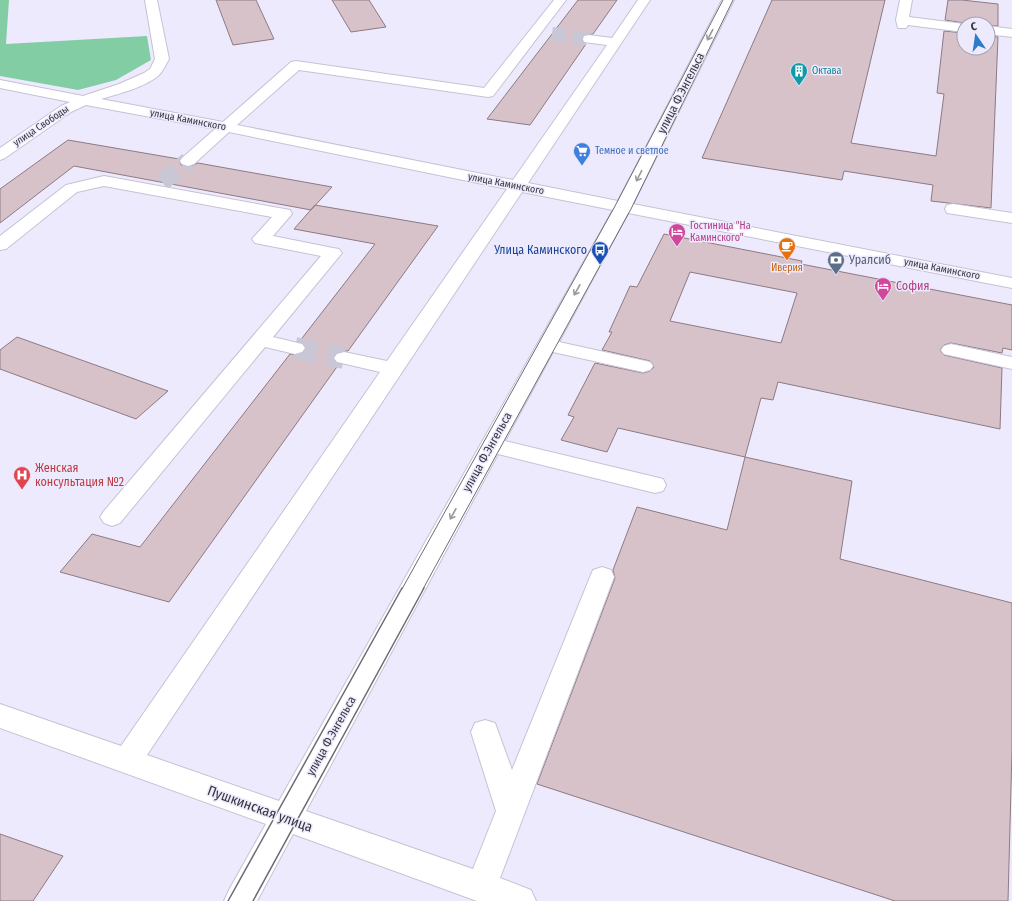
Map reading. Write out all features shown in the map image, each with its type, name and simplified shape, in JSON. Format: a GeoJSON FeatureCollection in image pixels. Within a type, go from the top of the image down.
{"type":"FeatureCollection","features":[{"type":"Feature","properties":{"kind":"street","name":"улица Свободы"},"geometry":{"type":"LineString","coordinates":[[0,155],[66,109],[84,100],[124,87],[149,76],[156,71],[162,59],[151,0]]}},
{"type":"Feature","properties":{"kind":"street"},"geometry":{"type":"LineString","coordinates":[[188,161],[296,65],[488,93],[560,0]]}},
{"type":"Feature","properties":{"kind":"street"},"geometry":{"type":"LineString","coordinates":[[127,761],[516,186],[644,0]]}},
{"type":"Feature","properties":{"kind":"street","name":"улица Ф.Энгельса"},"geometry":{"type":"LineString","coordinates":[[240,901],[623,207],[728,0]]}},
{"type":"Feature","properties":{"kind":"street"},"geometry":{"type":"LineString","coordinates":[[906,0],[902,22],[956,27]]}},
{"type":"Feature","properties":{"kind":"street"},"geometry":{"type":"LineString","coordinates":[[996,31],[1012,33]]}},
{"type":"Feature","properties":{"kind":"street"},"geometry":{"type":"LineString","coordinates":[[535,32],[552,34]]}},
{"type":"Feature","properties":{"kind":"street"},"geometry":{"type":"LineString","coordinates":[[589,39],[614,42]]}},
{"type":"Feature","properties":{"kind":"street","name":"улица Каминского"},"geometry":{"type":"LineString","coordinates":[[0,84],[226,127],[516,186],[1012,283]]}},
{"type":"Feature","properties":{"kind":"street"},"geometry":{"type":"LineString","coordinates":[[0,245],[72,188],[104,181],[158,186],[284,214],[261,239],[333,253],[112,517]]}},
{"type":"Feature","properties":{"kind":"street"},"geometry":{"type":"LineString","coordinates":[[953,209],[1012,218]]}},
{"type":"Feature","properties":{"kind":"street"},"geometry":{"type":"LineString","coordinates":[[260,340],[295,348]]}},
{"type":"Feature","properties":{"kind":"street"},"geometry":{"type":"LineString","coordinates":[[546,345],[643,366]]}},
{"type":"Feature","properties":{"kind":"street"},"geometry":{"type":"LineString","coordinates":[[951,350],[1012,363]]}},
{"type":"Feature","properties":{"kind":"street"},"geometry":{"type":"LineString","coordinates":[[344,358],[393,369]]}},
{"type":"Feature","properties":{"kind":"street"},"geometry":{"type":"LineString","coordinates":[[492,445],[655,485]]}},
{"type":"Feature","properties":{"kind":"street"},"geometry":{"type":"LineString","coordinates":[[481,887],[602,577]]}},
{"type":"Feature","properties":{"kind":"street","name":"Пушкинская улица"},"geometry":{"type":"LineString","coordinates":[[0,716],[520,901]]}},
{"type":"Feature","properties":{"kind":"street"},"geometry":{"type":"LineString","coordinates":[[485,732],[511,812]]}},
{"type":"Feature","properties":{"kind":"green space"},"geometry":{"type":"Polygon","coordinates":[[[0,0],[9,0],[6,44],[147,36],[151,60],[116,80],[78,90],[0,76],[0,0]]]}},
{"type":"Feature","properties":{"kind":"building"},"geometry":{"type":"Polygon","coordinates":[[[216,0],[256,0],[274,39],[233,45],[216,0]]]}},
{"type":"Feature","properties":{"kind":"building"},"geometry":{"type":"Polygon","coordinates":[[[332,0],[369,0],[386,27],[351,32],[332,0]]]}},
{"type":"Feature","properties":{"kind":"building"},"geometry":{"type":"Polygon","coordinates":[[[578,0],[617,0],[593,34],[583,36],[583,42],[586,44],[530,125],[487,119],[578,0]]]}},
{"type":"Feature","properties":{"kind":"building","name":"Октава"},"geometry":{"type":"Polygon","coordinates":[[[772,0],[885,0],[851,143],[936,156],[944,94],[937,93],[944,31],[956,32],[956,56],[996,56],[996,37],[998,37],[991,208],[931,201],[933,185],[844,171],[842,180],[702,158],[772,0]]]}},
{"type":"Feature","properties":{"kind":"building"},"geometry":{"type":"Polygon","coordinates":[[[948,0],[998,4],[998,26],[996,26],[996,16],[956,16],[956,22],[945,20],[948,0]]]}},
{"type":"Feature","properties":{"kind":"building"},"geometry":{"type":"Polygon","coordinates":[[[68,140],[179,159],[181,165],[188,167],[198,163],[332,187],[311,210],[74,166],[0,223],[0,189],[68,140]]]}},
{"type":"Feature","properties":{"kind":"building"},"geometry":{"type":"Polygon","coordinates":[[[315,205],[438,226],[348,351],[337,353],[333,357],[336,363],[339,364],[169,602],[60,572],[92,534],[140,547],[290,354],[295,355],[302,353],[306,349],[303,343],[299,342],[375,244],[294,229],[315,205]]]}},
{"type":"Feature","properties":{"kind":"building"},"geometry":{"type":"Polygon","coordinates":[[[664,234],[802,261],[801,264],[1012,305],[1012,350],[1003,348],[1002,353],[951,343],[944,345],[940,350],[944,355],[1002,368],[1000,429],[778,382],[773,400],[761,398],[745,457],[618,428],[607,452],[561,440],[574,417],[568,415],[595,363],[643,373],[650,371],[654,367],[650,361],[602,350],[612,332],[609,332],[630,286],[637,287],[664,234]],[[690,272],[670,321],[781,343],[797,293],[690,272]]]}},
{"type":"Feature","properties":{"kind":"building"},"geometry":{"type":"Polygon","coordinates":[[[17,337],[168,391],[136,419],[0,369],[0,350],[17,337]]]}},
{"type":"Feature","properties":{"kind":"building"},"geometry":{"type":"Polygon","coordinates":[[[745,457],[852,481],[840,559],[1012,603],[1012,750],[1008,901],[895,901],[537,784],[615,578],[613,570],[637,507],[727,530],[745,457]]]}},
{"type":"Feature","properties":{"kind":"building"},"geometry":{"type":"Polygon","coordinates":[[[0,834],[63,856],[33,901],[0,901],[0,834]]]}},
{"type":"Feature","properties":{"kind":"tunnel"},"geometry":{"type":"LineString","coordinates":[[552,34],[589,39]]}},
{"type":"Feature","properties":{"kind":"tunnel"},"geometry":{"type":"LineString","coordinates":[[162,182],[188,161]]}},
{"type":"Feature","properties":{"kind":"tunnel"},"geometry":{"type":"LineString","coordinates":[[295,348],[344,358]]}},
{"type":"Feature","properties":{"kind":"tram line"},"geometry":{"type":"LineString","coordinates":[[402,589],[615,206],[723,0]]}},
{"type":"Feature","properties":{"kind":"tram line"},"geometry":{"type":"LineString","coordinates":[[423,589],[631,209],[733,0]]}},
{"type":"Feature","properties":{"kind":"tram line"},"geometry":{"type":"LineString","coordinates":[[228,901],[402,588]]}},
{"type":"Feature","properties":{"kind":"tram line"},"geometry":{"type":"LineString","coordinates":[[253,901],[424,588]]}},
{"type":"Feature","properties":{"kind":"place","name":"Октава"},"geometry":{"type":"Point","coordinates":[799,86]}},
{"type":"Feature","properties":{"kind":"place","name":"Темное и светлое"},"geometry":{"type":"Point","coordinates":[582,166]}},
{"type":"Feature","properties":{"kind":"place","name":"Гостиница \"На Каминского\""},"geometry":{"type":"Point","coordinates":[677,247]}},
{"type":"Feature","properties":{"kind":"place","name":"Иверия"},"geometry":{"type":"Point","coordinates":[787,261]}},
{"type":"Feature","properties":{"kind":"place","name":"Улица Каминского"},"geometry":{"type":"Point","coordinates":[600,265]}},
{"type":"Feature","properties":{"kind":"place","name":"Уралсиб"},"geometry":{"type":"Point","coordinates":[836,275]}},
{"type":"Feature","properties":{"kind":"place","name":"София"},"geometry":{"type":"Point","coordinates":[883,301]}},
{"type":"Feature","properties":{"kind":"place","name":"Женская консультация №2"},"geometry":{"type":"Point","coordinates":[22,490]}}]}
